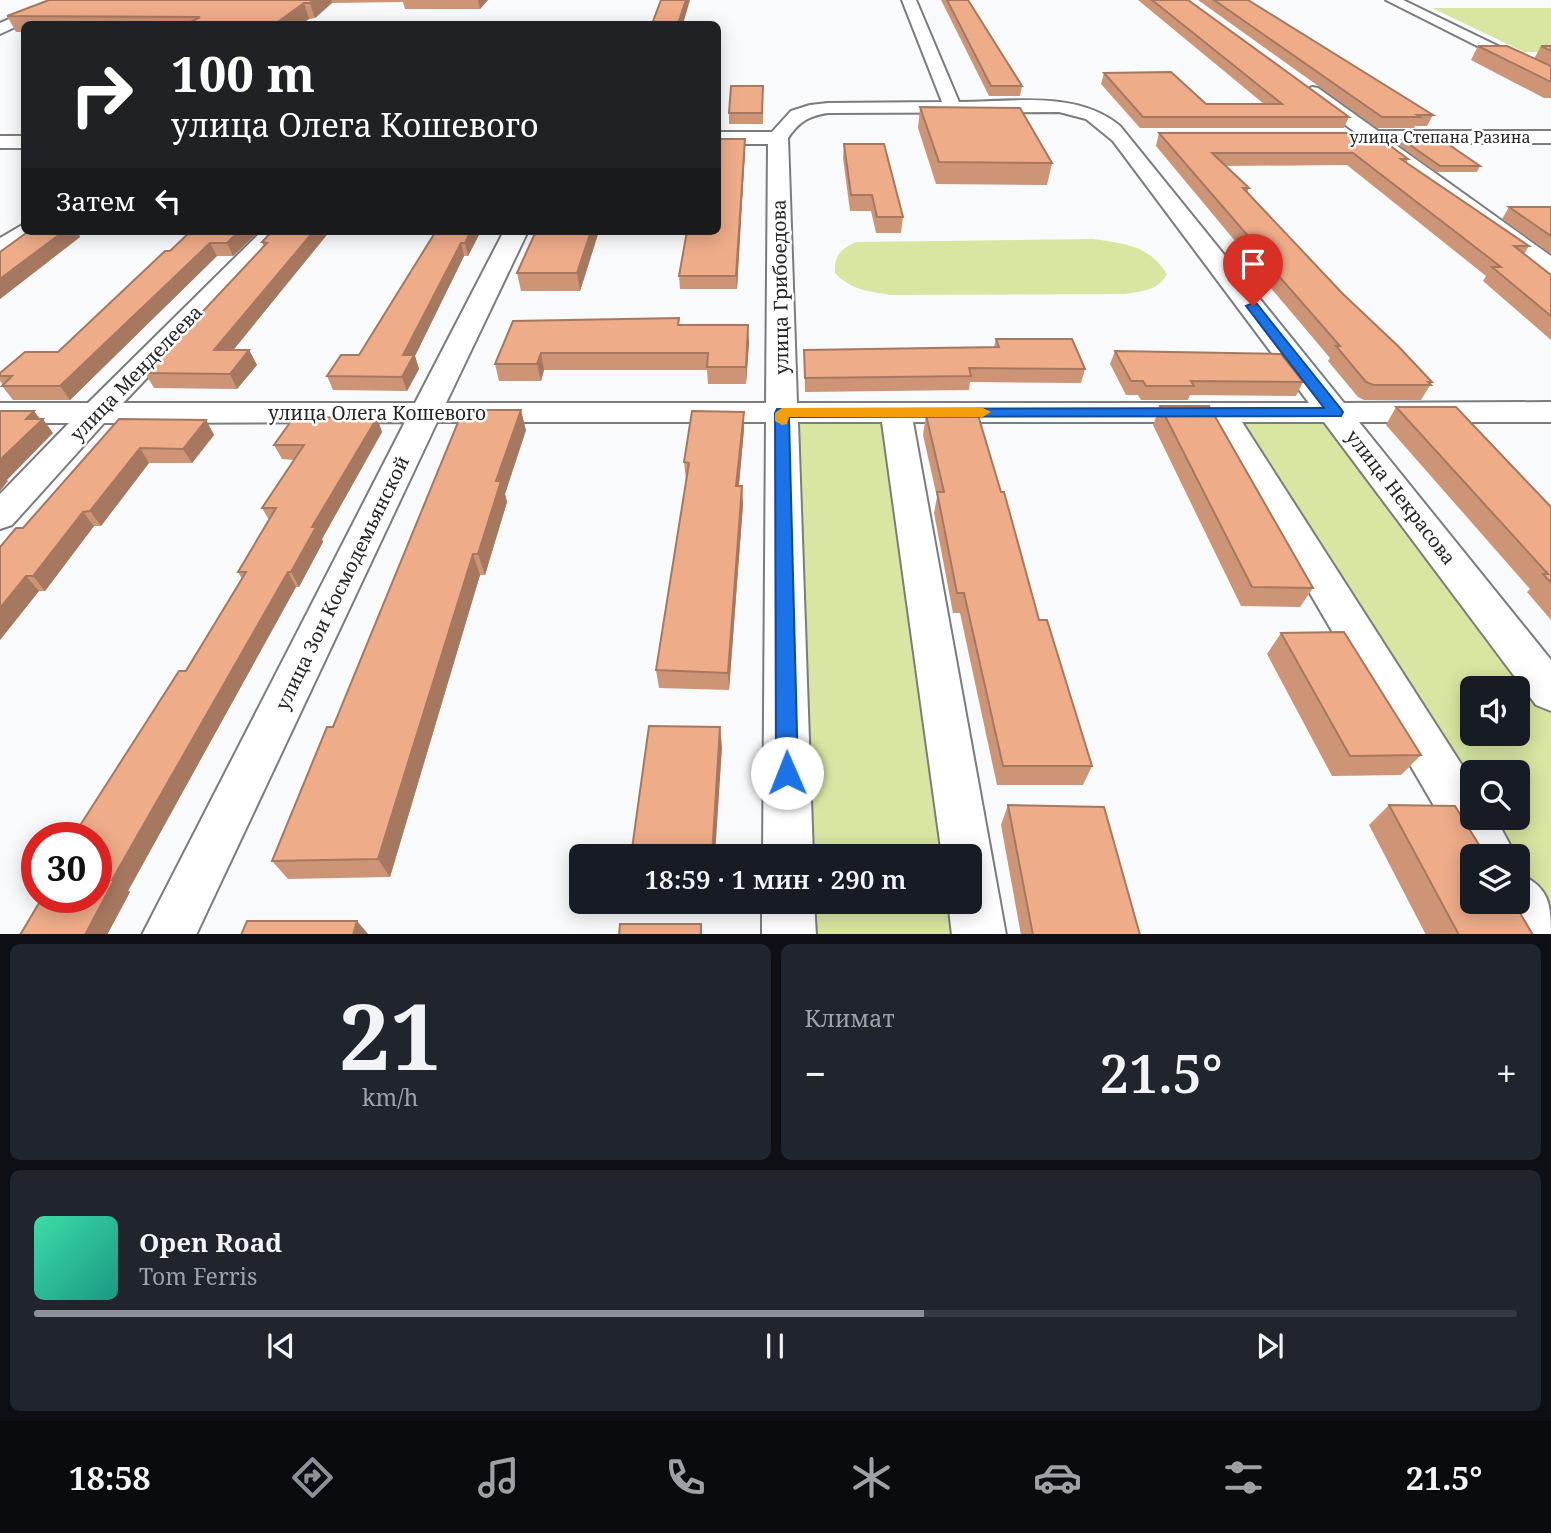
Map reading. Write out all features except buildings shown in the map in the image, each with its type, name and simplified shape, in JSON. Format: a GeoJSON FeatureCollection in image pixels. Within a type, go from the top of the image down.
{"type":"FeatureCollection","features":[{"type":"Feature","properties":{"kind":"street"},"geometry":{"type":"LineString","coordinates":[[0,29],[66,0]]}},
{"type":"Feature","properties":{"kind":"street"},"geometry":{"type":"LineString","coordinates":[[909,0],[952,106]]}},
{"type":"Feature","properties":{"kind":"street"},"geometry":{"type":"LineString","coordinates":[[1393,0],[1551,78]]}},
{"type":"Feature","properties":{"kind":"street"},"geometry":{"type":"LineString","coordinates":[[1301,85],[1551,268]]}},
{"type":"Feature","properties":{"kind":"street","name":"улица Некрасова"},"geometry":{"type":"LineString","coordinates":[[778,138],[788,122],[812,110],[952,106],[1073,109],[1104,121],[1133,137],[1336,412],[1551,692]]}},
{"type":"Feature","properties":{"kind":"street","name":"улица Степана Разина"},"geometry":{"type":"LineString","coordinates":[[1347,137],[1551,137]]}},
{"type":"Feature","properties":{"kind":"street"},"geometry":{"type":"LineString","coordinates":[[721,138],[778,138]]}},
{"type":"Feature","properties":{"kind":"street","name":"улица Грибоедова"},"geometry":{"type":"LineString","coordinates":[[778,138],[788,844]]}},
{"type":"Feature","properties":{"kind":"street"},"geometry":{"type":"LineString","coordinates":[[0,142],[21,142]]}},
{"type":"Feature","properties":{"kind":"street"},"geometry":{"type":"LineString","coordinates":[[0,249],[21,234]]}},
{"type":"Feature","properties":{"kind":"street","name":"улица Менделеева"},"geometry":{"type":"LineString","coordinates":[[0,516],[96,413],[271,235]]}},
{"type":"Feature","properties":{"kind":"street","name":"улица Зои Космодемьянской"},"geometry":{"type":"LineString","coordinates":[[168,934],[514,235]]}},
{"type":"Feature","properties":{"kind":"street"},"geometry":{"type":"LineString","coordinates":[[896,412],[965,844]]}},
{"type":"Feature","properties":{"kind":"street"},"geometry":{"type":"LineString","coordinates":[[1220,412],[1484,844]]}},
{"type":"Feature","properties":{"kind":"street","name":"улица Олега Кошевого"},"geometry":{"type":"LineString","coordinates":[[0,413],[1551,412]]}},
{"type":"Feature","properties":{"kind":"street"},"geometry":{"type":"LineString","coordinates":[[788,914],[789,934]]}},
{"type":"Feature","properties":{"kind":"street"},"geometry":{"type":"LineString","coordinates":[[976,914],[979,934]]}},
{"type":"Feature","properties":{"kind":"street"},"geometry":{"type":"LineString","coordinates":[[1526,914],[1539,934]]}},
{"type":"Feature","properties":{"kind":"green space"},"geometry":{"type":"Polygon","coordinates":[[[1432,8],[1551,8],[1551,52],[1524,52],[1432,8]]]}},
{"type":"Feature","properties":{"kind":"green space"},"geometry":{"type":"Polygon","coordinates":[[[1092,239],[1125,244],[1144,251],[1160,264],[1167,274],[1154,287],[1125,294],[890,295],[854,286],[835,273],[839,254],[856,242],[1092,239]]]}},
{"type":"Feature","properties":{"kind":"green space"},"geometry":{"type":"Polygon","coordinates":[[[1230,417],[1330,418],[1525,676],[1460,676],[1460,746],[1530,746],[1530,682],[1551,710],[1551,934],[1530,902],[1530,844],[1494,844],[1485,830],[1530,830],[1530,760],[1460,760],[1460,790],[1230,417]]]}},
{"type":"Feature","properties":{"kind":"green space"},"geometry":{"type":"Polygon","coordinates":[[[790,418],[890,418],[955,844],[798,844],[790,418]]]}},
{"type":"Feature","properties":{"kind":"green space"},"geometry":{"type":"Polygon","coordinates":[[[799,914],[967,914],[970,934],[799,934],[799,914]]]}},
{"type":"Feature","properties":{"kind":"slow traffic"},"geometry":{"type":"LineString","coordinates":[[782,421],[782,413],[983,412]]}},
{"type":"Feature","properties":{"kind":"route"},"geometry":{"type":"LineString","coordinates":[[787,773],[782,413],[1336,412],[1253,306]]}}]}
